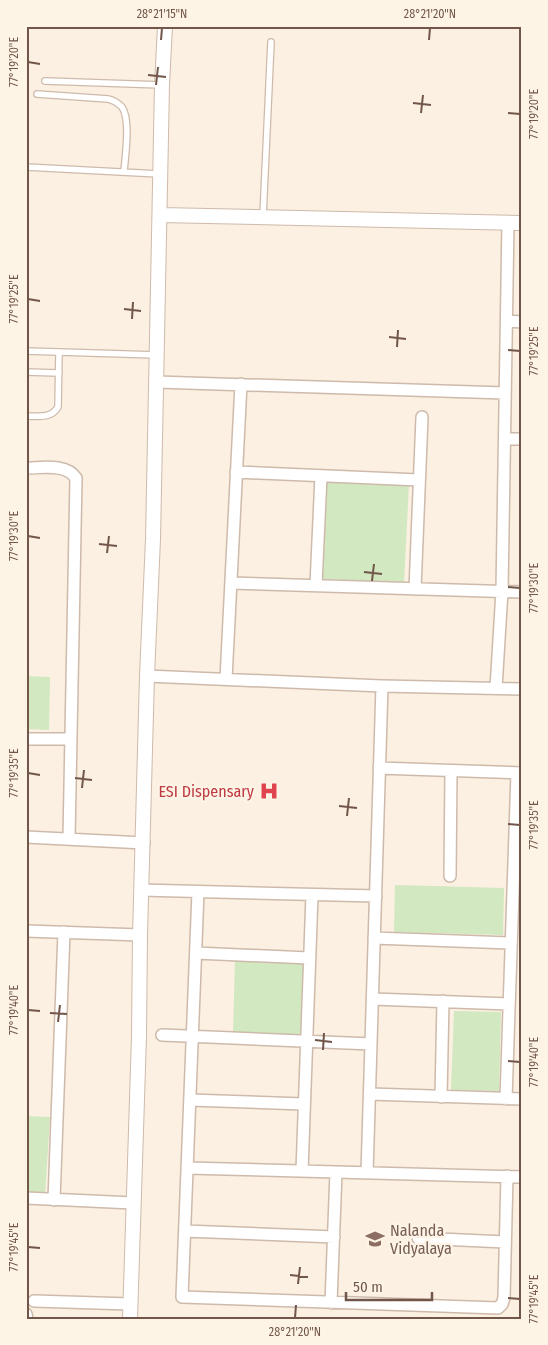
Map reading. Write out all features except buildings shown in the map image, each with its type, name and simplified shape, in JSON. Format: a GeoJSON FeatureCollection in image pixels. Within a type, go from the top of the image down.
{"type":"FeatureCollection","features":[{"type":"Feature","properties":{"kind":"street"},"geometry":{"type":"LineString","coordinates":[[130,1319],[139,1036],[147,676],[153,539],[162,85],[165,26]]}},
{"type":"Feature","properties":{"kind":"street"},"geometry":{"type":"LineString","coordinates":[[160,215],[515,222],[506,321],[502,591],[496,688]]}},
{"type":"Feature","properties":{"kind":"street"},"geometry":{"type":"LineString","coordinates":[[506,321],[522,322]]}},
{"type":"Feature","properties":{"kind":"street"},"geometry":{"type":"LineString","coordinates":[[157,382],[505,393]]}},
{"type":"Feature","properties":{"kind":"street"},"geometry":{"type":"LineString","coordinates":[[226,679],[241,384]]}},
{"type":"Feature","properties":{"kind":"street"},"geometry":{"type":"LineString","coordinates":[[415,589],[422,417]]}},
{"type":"Feature","properties":{"kind":"street"},"geometry":{"type":"LineString","coordinates":[[505,439],[522,439]]}},
{"type":"Feature","properties":{"kind":"street"},"geometry":{"type":"LineString","coordinates":[[26,468],[59,468],[72,473],[76,478],[69,839]]}},
{"type":"Feature","properties":{"kind":"street"},"geometry":{"type":"LineString","coordinates":[[236,472],[419,480]]}},
{"type":"Feature","properties":{"kind":"street"},"geometry":{"type":"LineString","coordinates":[[316,585],[321,476]]}},
{"type":"Feature","properties":{"kind":"street"},"geometry":{"type":"LineString","coordinates":[[231,583],[522,592]]}},
{"type":"Feature","properties":{"kind":"street"},"geometry":{"type":"LineString","coordinates":[[147,676],[382,686],[522,689]]}},
{"type":"Feature","properties":{"kind":"street"},"geometry":{"type":"LineString","coordinates":[[368,1173],[382,686]]}},
{"type":"Feature","properties":{"kind":"street"},"geometry":{"type":"LineString","coordinates":[[26,739],[70,740]]}},
{"type":"Feature","properties":{"kind":"street"},"geometry":{"type":"LineString","coordinates":[[379,768],[519,773],[506,1098]]}},
{"type":"Feature","properties":{"kind":"street"},"geometry":{"type":"LineString","coordinates":[[450,876],[451,771]]}},
{"type":"Feature","properties":{"kind":"street"},"geometry":{"type":"LineString","coordinates":[[26,837],[144,843]]}},
{"type":"Feature","properties":{"kind":"street"},"geometry":{"type":"LineString","coordinates":[[141,890],[376,896]]}},
{"type":"Feature","properties":{"kind":"street"},"geometry":{"type":"LineString","coordinates":[[198,892],[182,1297],[492,1308],[498,1308],[502,1304]]}},
{"type":"Feature","properties":{"kind":"street"},"geometry":{"type":"LineString","coordinates":[[302,1171],[312,895]]}},
{"type":"Feature","properties":{"kind":"street"},"geometry":{"type":"LineString","coordinates":[[26,931],[140,935]]}},
{"type":"Feature","properties":{"kind":"street"},"geometry":{"type":"LineString","coordinates":[[54,1200],[64,932]]}},
{"type":"Feature","properties":{"kind":"street"},"geometry":{"type":"LineString","coordinates":[[374,938],[511,943]]}},
{"type":"Feature","properties":{"kind":"street"},"geometry":{"type":"LineString","coordinates":[[196,953],[310,958]]}},
{"type":"Feature","properties":{"kind":"street"},"geometry":{"type":"LineString","coordinates":[[373,999],[509,1004]]}},
{"type":"Feature","properties":{"kind":"street"},"geometry":{"type":"LineString","coordinates":[[441,1096],[443,1001]]}},
{"type":"Feature","properties":{"kind":"street"},"geometry":{"type":"LineString","coordinates":[[162,1035],[371,1044]]}},
{"type":"Feature","properties":{"kind":"street"},"geometry":{"type":"LineString","coordinates":[[370,1094],[522,1099]]}},
{"type":"Feature","properties":{"kind":"street"},"geometry":{"type":"LineString","coordinates":[[190,1100],[304,1104]]}},
{"type":"Feature","properties":{"kind":"street"},"geometry":{"type":"LineString","coordinates":[[187,1168],[522,1177]]}},
{"type":"Feature","properties":{"kind":"street"},"geometry":{"type":"LineString","coordinates":[[331,1303],[336,1172]]}},
{"type":"Feature","properties":{"kind":"street"},"geometry":{"type":"LineString","coordinates":[[502,1319],[508,1176]]}},
{"type":"Feature","properties":{"kind":"street"},"geometry":{"type":"LineString","coordinates":[[26,1198],[133,1203]]}},
{"type":"Feature","properties":{"kind":"street"},"geometry":{"type":"LineString","coordinates":[[185,1231],[334,1237]]}},
{"type":"Feature","properties":{"kind":"street"},"geometry":{"type":"LineString","coordinates":[[418,1238],[506,1242]]}},
{"type":"Feature","properties":{"kind":"street"},"geometry":{"type":"LineString","coordinates":[[34,1301],[130,1304]]}},
{"type":"Feature","properties":{"kind":"street"},"geometry":{"type":"LineString","coordinates":[[26,1314],[27,1319]]}},
{"type":"Feature","properties":{"kind":"lane"},"geometry":{"type":"LineString","coordinates":[[263,218],[271,42]]}},
{"type":"Feature","properties":{"kind":"lane"},"geometry":{"type":"LineString","coordinates":[[45,81],[162,85]]}},
{"type":"Feature","properties":{"kind":"lane"},"geometry":{"type":"LineString","coordinates":[[37,94],[108,98],[118,104],[123,109],[126,125],[124,172]]}},
{"type":"Feature","properties":{"kind":"lane"},"geometry":{"type":"LineString","coordinates":[[26,167],[161,174]]}},
{"type":"Feature","properties":{"kind":"lane"},"geometry":{"type":"LineString","coordinates":[[26,351],[157,355]]}},
{"type":"Feature","properties":{"kind":"lane"},"geometry":{"type":"LineString","coordinates":[[26,416],[44,416],[54,413],[58,407],[59,352]]}},
{"type":"Feature","properties":{"kind":"lane"},"geometry":{"type":"LineString","coordinates":[[26,372],[59,373]]}},
{"type":"Feature","properties":{"kind":"green space"},"geometry":{"type":"Polygon","coordinates":[[[327,480],[409,484],[404,583],[323,579],[327,480]]]}},
{"type":"Feature","properties":{"kind":"green space"},"geometry":{"type":"Polygon","coordinates":[[[26,676],[50,677],[49,730],[26,729],[26,676]]]}},
{"type":"Feature","properties":{"kind":"green space"},"geometry":{"type":"Polygon","coordinates":[[[395,885],[504,888],[503,935],[394,932],[395,885]]]}},
{"type":"Feature","properties":{"kind":"green space"},"geometry":{"type":"Polygon","coordinates":[[[235,960],[304,962],[302,1036],[233,1035],[235,960]]]}},
{"type":"Feature","properties":{"kind":"green space"},"geometry":{"type":"Polygon","coordinates":[[[454,1011],[501,1012],[499,1091],[451,1090],[454,1011]]]}},
{"type":"Feature","properties":{"kind":"green space"},"geometry":{"type":"Polygon","coordinates":[[[26,1116],[50,1117],[45,1195],[26,1194],[26,1116]]]}},
{"type":"Feature","properties":{"kind":"place","name":"ESI Dispensary"},"geometry":{"type":"Point","coordinates":[269,791]}},
{"type":"Feature","properties":{"kind":"place","name":"Nalanda Vidyalaya"},"geometry":{"type":"Point","coordinates":[375,1239]}}]}
